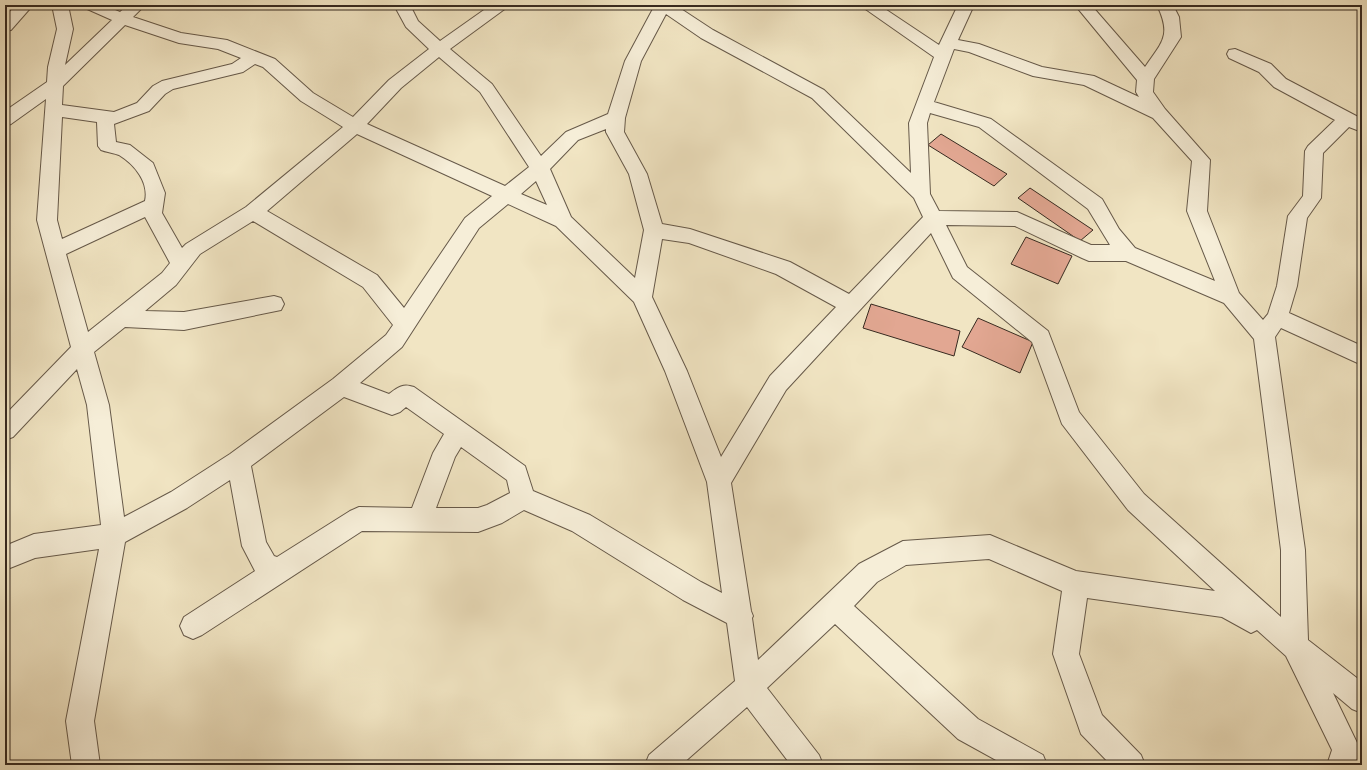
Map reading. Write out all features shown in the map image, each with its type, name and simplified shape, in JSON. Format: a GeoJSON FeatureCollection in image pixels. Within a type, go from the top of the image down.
{"type":"FeatureCollection","features":[{"type":"Feature","properties":{"kind":"street"},"geometry":{"type":"LineString","coordinates":[[5,26],[25,5]]}},
{"type":"Feature","properties":{"kind":"street"},"geometry":{"type":"LineString","coordinates":[[60,5],[65,29],[56,67],[47,220],[98,404],[114,535],[80,721],[86,765]]}},
{"type":"Feature","properties":{"kind":"street"},"geometry":{"type":"LineString","coordinates":[[90,5],[122,19],[179,38],[221,44],[269,63],[307,97],[355,126],[563,221],[642,297],[676,371],[719,482],[740,616],[749,688],[809,765]]}},
{"type":"Feature","properties":{"kind":"street"},"geometry":{"type":"LineString","coordinates":[[5,120],[55,84],[138,5]]}},
{"type":"Feature","properties":{"kind":"street"},"geometry":{"type":"LineString","coordinates":[[402,5],[412,24],[439,49],[486,88],[540,168],[563,221]]}},
{"type":"Feature","properties":{"kind":"street"},"geometry":{"type":"LineString","coordinates":[[5,430],[83,348],[169,279],[193,249],[253,212],[355,126],[394,84],[439,49],[502,5]]}},
{"type":"Feature","properties":{"kind":"street"},"geometry":{"type":"LineString","coordinates":[[642,297],[654,230],[638,174],[615,132],[616,118],[633,61],[664,5],[707,34],[818,94],[921,194],[960,272],[1041,338],[1070,417],[1136,502],[1295,647],[1362,700]]}},
{"type":"Feature","properties":{"kind":"street"},"geometry":{"type":"LineString","coordinates":[[869,5],[946,50],[973,48],[1039,72],[1088,80],[1159,113]]}},
{"type":"Feature","properties":{"kind":"street"},"geometry":{"type":"LineString","coordinates":[[921,194],[918,123],[946,50],[966,5]]}},
{"type":"Feature","properties":{"kind":"street"},"geometry":{"type":"LineString","coordinates":[[1083,5],[1146,79]]}},
{"type":"Feature","properties":{"kind":"street"},"geometry":{"type":"LineString","coordinates":[[1164,5],[1171,17],[1172,37],[1146,79],[1144,92],[1159,113],[1201,160],[1197,211],[1231,298],[1264,336],[1293,550],[1295,647],[1346,749],[1341,765]]}},
{"type":"Feature","properties":{"kind":"street"},"geometry":{"type":"LineString","coordinates":[[1235,54],[1265,68],[1280,83],[1354,122],[1314,151],[1312,198],[1298,216],[1287,286],[1277,317],[1264,336]]}},
{"type":"Feature","properties":{"kind":"street"},"geometry":{"type":"LineString","coordinates":[[53,110],[115,118],[143,107],[159,90],[168,85],[237,68],[254,57]]}},
{"type":"Feature","properties":{"kind":"street"},"geometry":{"type":"LineString","coordinates":[[924,105],[985,123],[1095,204],[1112,234],[1128,253]]}},
{"type":"Feature","properties":{"kind":"street"},"geometry":{"type":"LineString","coordinates":[[105,117],[107,146],[124,150],[147,168],[156,193],[152,213],[181,264]]}},
{"type":"Feature","properties":{"kind":"street"},"geometry":{"type":"LineString","coordinates":[[5,558],[34,546],[114,535],[179,500],[238,462],[341,386],[394,341],[472,223],[540,168],[572,136],[616,118]]}},
{"type":"Feature","properties":{"kind":"street"},"geometry":{"type":"LineString","coordinates":[[56,250],[154,205]]}},
{"type":"Feature","properties":{"kind":"street"},"geometry":{"type":"LineString","coordinates":[[253,212],[370,281],[405,324]]}},
{"type":"Feature","properties":{"kind":"street"},"geometry":{"type":"LineString","coordinates":[[719,482],[778,383],[933,218],[1017,219],[1089,254],[1128,253],[1231,298]]}},
{"type":"Feature","properties":{"kind":"street"},"geometry":{"type":"LineString","coordinates":[[654,230],[690,236],[783,268],[851,305]]}},
{"type":"Feature","properties":{"kind":"street"},"geometry":{"type":"LineString","coordinates":[[121,318],[184,322],[274,304]]}},
{"type":"Feature","properties":{"kind":"street"},"geometry":{"type":"LineString","coordinates":[[1277,317],[1362,356]]}},
{"type":"Feature","properties":{"kind":"street"},"geometry":{"type":"LineString","coordinates":[[341,386],[392,405],[406,394],[517,474],[523,498]]}},
{"type":"Feature","properties":{"kind":"street"},"geometry":{"type":"LineString","coordinates":[[420,519],[445,453],[458,431]]}},
{"type":"Feature","properties":{"kind":"street"},"geometry":{"type":"LineString","coordinates":[[238,462],[254,546],[266,566],[279,570]]}},
{"type":"Feature","properties":{"kind":"street"},"geometry":{"type":"LineString","coordinates":[[523,498],[582,523],[692,591],[740,616]]}},
{"type":"Feature","properties":{"kind":"street"},"geometry":{"type":"LineString","coordinates":[[193,626],[359,519],[478,520],[493,515],[523,498]]}},
{"type":"Feature","properties":{"kind":"street"},"geometry":{"type":"LineString","coordinates":[[659,765],[749,688],[868,573],[903,553],[990,547],[1076,584],[1226,605],[1295,647]]}},
{"type":"Feature","properties":{"kind":"street"},"geometry":{"type":"LineString","coordinates":[[1076,584],[1066,654],[1091,724],[1132,765]]}},
{"type":"Feature","properties":{"kind":"street"},"geometry":{"type":"LineString","coordinates":[[835,606],[968,729],[1032,765]]}},
{"type":"Feature","properties":{"kind":"building"},"geometry":{"type":"Polygon","coordinates":[[[941,134],[1007,174],[994,186],[928,145],[941,134]]]}},
{"type":"Feature","properties":{"kind":"building"},"geometry":{"type":"Polygon","coordinates":[[[1030,188],[1093,230],[1080,241],[1018,198],[1030,188]]]}},
{"type":"Feature","properties":{"kind":"building"},"geometry":{"type":"Polygon","coordinates":[[[1026,237],[1072,256],[1058,284],[1011,264],[1026,237]]]}},
{"type":"Feature","properties":{"kind":"building"},"geometry":{"type":"Polygon","coordinates":[[[871,304],[960,331],[954,356],[863,328],[871,304]]]}},
{"type":"Feature","properties":{"kind":"building"},"geometry":{"type":"Polygon","coordinates":[[[978,318],[1033,342],[1020,373],[962,347],[978,318]]]}}]}
